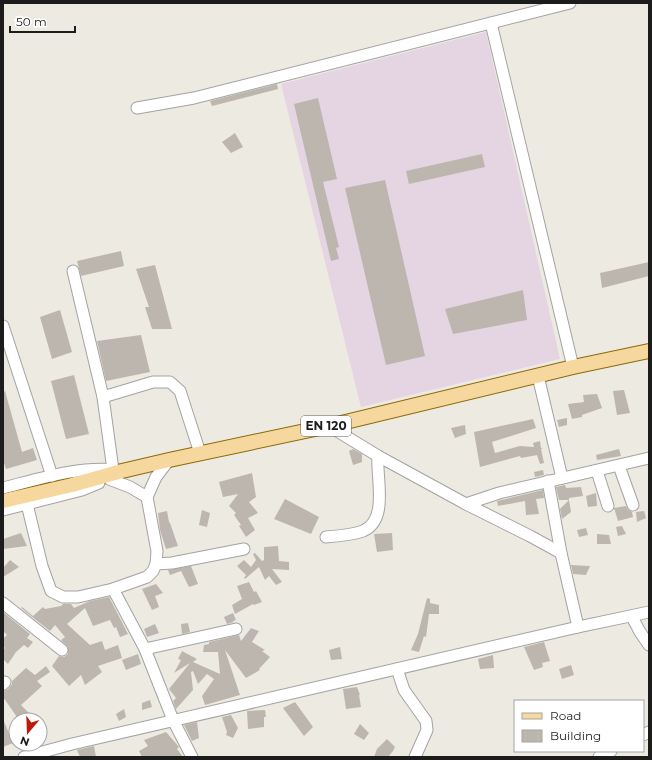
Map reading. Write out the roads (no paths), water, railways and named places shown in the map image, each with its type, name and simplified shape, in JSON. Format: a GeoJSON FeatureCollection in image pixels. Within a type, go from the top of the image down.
{"type":"FeatureCollection","features":[{"type":"Feature","properties":{"kind":"main road","name":"EN 120"},"geometry":{"type":"LineString","coordinates":[[3,501],[169,460],[329,426],[573,367],[649,351]]}},
{"type":"Feature","properties":{"kind":"street"},"geometry":{"type":"LineString","coordinates":[[137,108],[194,98],[570,3]]}},
{"type":"Feature","properties":{"kind":"street"},"geometry":{"type":"LineString","coordinates":[[491,23],[573,367]]}},
{"type":"Feature","properties":{"kind":"street"},"geometry":{"type":"LineString","coordinates":[[73,271],[103,397],[115,473]]}},
{"type":"Feature","properties":{"kind":"street"},"geometry":{"type":"LineString","coordinates":[[3,326],[52,476]]}},
{"type":"Feature","properties":{"kind":"street"},"geometry":{"type":"LineString","coordinates":[[538,376],[562,478]]}},
{"type":"Feature","properties":{"kind":"street"},"geometry":{"type":"LineString","coordinates":[[103,397],[153,382],[170,382],[180,391],[200,453]]}},
{"type":"Feature","properties":{"kind":"street"},"geometry":{"type":"LineString","coordinates":[[329,426],[378,456],[561,553]]}},
{"type":"Feature","properties":{"kind":"street"},"geometry":{"type":"LineString","coordinates":[[326,537],[350,534],[363,530],[371,526],[377,517],[379,507],[378,456]]}},
{"type":"Feature","properties":{"kind":"street"},"geometry":{"type":"LineString","coordinates":[[466,504],[499,493],[649,458]]}},
{"type":"Feature","properties":{"kind":"street"},"geometry":{"type":"LineString","coordinates":[[27,504],[42,566],[51,591],[63,597],[78,598],[113,589],[147,577],[153,571],[156,564],[157,551],[147,496],[156,477],[169,460]]}},
{"type":"Feature","properties":{"kind":"street"},"geometry":{"type":"LineString","coordinates":[[619,466],[633,505]]}},
{"type":"Feature","properties":{"kind":"street"},"geometry":{"type":"LineString","coordinates":[[3,488],[52,476],[89,470],[115,473],[130,487],[147,496]]}},
{"type":"Feature","properties":{"kind":"street"},"geometry":{"type":"LineString","coordinates":[[597,471],[608,506]]}},
{"type":"Feature","properties":{"kind":"street"},"geometry":{"type":"LineString","coordinates":[[3,510],[82,490],[115,473]]}},
{"type":"Feature","properties":{"kind":"street"},"geometry":{"type":"LineString","coordinates":[[548,481],[561,553],[578,628]]}},
{"type":"Feature","properties":{"kind":"street"},"geometry":{"type":"LineString","coordinates":[[156,564],[172,563],[244,549]]}},
{"type":"Feature","properties":{"kind":"street"},"geometry":{"type":"LineString","coordinates":[[113,589],[145,649],[173,720],[192,757]]}},
{"type":"Feature","properties":{"kind":"street"},"geometry":{"type":"LineString","coordinates":[[3,603],[62,650]]}},
{"type":"Feature","properties":{"kind":"street"},"geometry":{"type":"LineString","coordinates":[[24,757],[173,720],[649,612]]}},
{"type":"Feature","properties":{"kind":"street"},"geometry":{"type":"LineString","coordinates":[[632,617],[649,645]]}},
{"type":"Feature","properties":{"kind":"street"},"geometry":{"type":"LineString","coordinates":[[145,649],[236,628]]}},
{"type":"Feature","properties":{"kind":"street"},"geometry":{"type":"LineString","coordinates":[[396,669],[404,690],[426,721],[428,730],[415,757]]}},
{"type":"Feature","properties":{"kind":"street"},"geometry":{"type":"LineString","coordinates":[[600,757],[609,752]]}}]}
